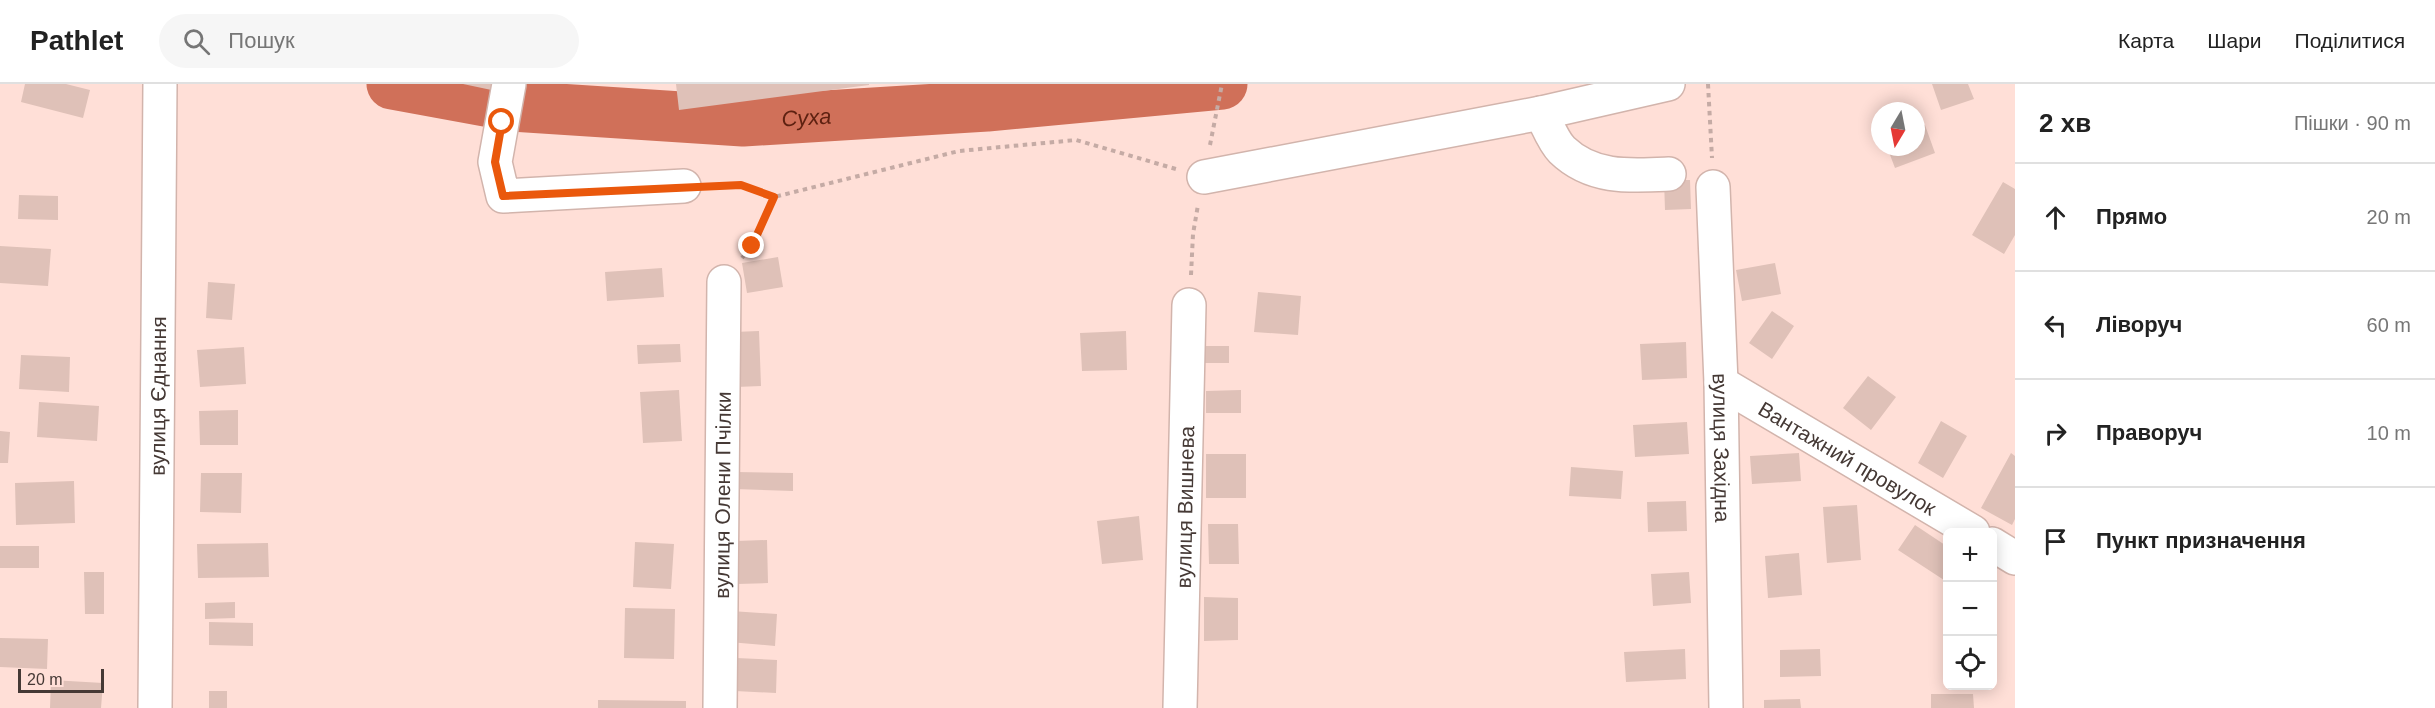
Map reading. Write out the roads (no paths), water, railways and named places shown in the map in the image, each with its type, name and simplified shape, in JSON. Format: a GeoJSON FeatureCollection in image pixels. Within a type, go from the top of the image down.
{"type":"FeatureCollection","features":[{"type":"Feature","properties":{"kind":"street","name":"вулиця Єднання"},"geometry":{"type":"LineString","coordinates":[[155,708],[160,84]]}},
{"type":"Feature","properties":{"kind":"street"},"geometry":{"type":"LineString","coordinates":[[1204,177],[1541,113],[1668,84]]}},
{"type":"Feature","properties":{"kind":"street"},"geometry":{"type":"LineString","coordinates":[[506,100],[495,162],[503,196],[684,186]]}},
{"type":"Feature","properties":{"kind":"street"},"geometry":{"type":"LineString","coordinates":[[1541,113],[1561,150],[1592,171],[1626,177],[1669,174]]}},
{"type":"Feature","properties":{"kind":"street","name":"вулиця Західна"},"geometry":{"type":"LineString","coordinates":[[1713,187],[1721,383],[1726,708]]}},
{"type":"Feature","properties":{"kind":"street","name":"вулиця Олени Пчілки"},"geometry":{"type":"LineString","coordinates":[[720,708],[724,282]]}},
{"type":"Feature","properties":{"kind":"street","name":"вулиця Вишнева"},"geometry":{"type":"LineString","coordinates":[[1180,708],[1189,305]]}},
{"type":"Feature","properties":{"kind":"street","name":"Вантажний провулок"},"geometry":{"type":"LineString","coordinates":[[1721,383],[1966,528]]}},
{"type":"Feature","properties":{"kind":"street"},"geometry":{"type":"LineString","coordinates":[[1997,547],[2015,558]]}},
{"type":"Feature","properties":{"kind":"waterway","name":"Суха"},"geometry":{"type":"LineString","coordinates":[[392,84],[512,106],[743,121],[987,106],[1222,84]]}}]}
